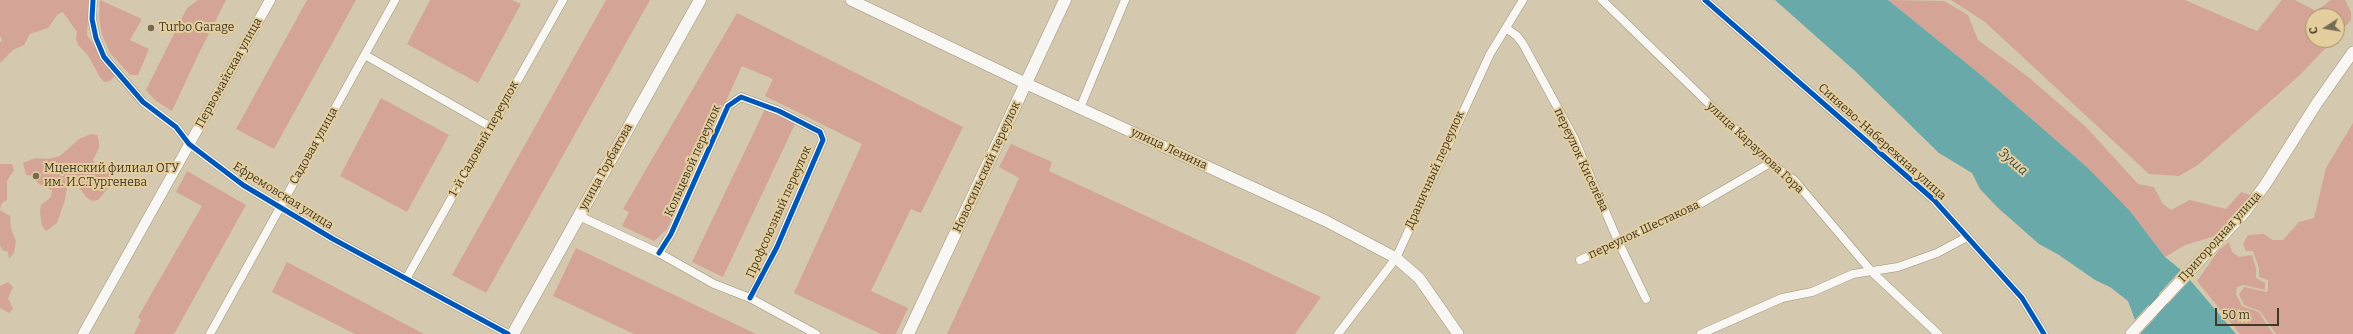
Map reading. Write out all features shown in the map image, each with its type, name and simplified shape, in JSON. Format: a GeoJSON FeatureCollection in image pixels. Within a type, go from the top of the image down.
{"type":"FeatureCollection","features":[{"type":"Feature","properties":{"kind":"main road","name":"улица Горбатова"},"geometry":{"type":"LineString","coordinates":[[513,334],[700,0]]}},
{"type":"Feature","properties":{"kind":"main road","name":"улица Ленина"},"geometry":{"type":"LineString","coordinates":[[851,0],[1026,84],[1326,221],[1396,258],[1418,278],[1458,334]]}},
{"type":"Feature","properties":{"kind":"main road","name":"Новосильский переулок"},"geometry":{"type":"LineString","coordinates":[[908,334],[1065,0]]}},
{"type":"Feature","properties":{"kind":"main road","name":"Пригородная улица"},"geometry":{"type":"LineString","coordinates":[[2131,334],[2245,212],[2265,185],[2317,103],[2353,52]]}},
{"type":"Feature","properties":{"kind":"street","name":"Ефремовская улица"},"geometry":{"type":"LineString","coordinates":[[93,0],[92,19],[96,38],[104,57],[143,102],[176,127],[189,144],[227,174],[333,239],[508,334]]}},
{"type":"Feature","properties":{"kind":"street","name":"Первомайская улица"},"geometry":{"type":"LineString","coordinates":[[83,334],[270,0]]}},
{"type":"Feature","properties":{"kind":"street","name":"Садовая улица"},"geometry":{"type":"LineString","coordinates":[[210,334],[395,0]]}},
{"type":"Feature","properties":{"kind":"street","name":"1-й Садовый переулок"},"geometry":{"type":"LineString","coordinates":[[406,279],[563,0]]}},
{"type":"Feature","properties":{"kind":"street"},"geometry":{"type":"LineString","coordinates":[[1080,108],[1125,0]]}},
{"type":"Feature","properties":{"kind":"street","name":"Драничный переулок"},"geometry":{"type":"LineString","coordinates":[[1338,334],[1396,258],[1490,54],[1523,0]]}},
{"type":"Feature","properties":{"kind":"street","name":"улица Караулова Гора"},"geometry":{"type":"LineString","coordinates":[[1602,0],[1770,164],[1794,180],[1872,272],[1938,334]]}},
{"type":"Feature","properties":{"kind":"street","name":"Синяево-Набережная улица"},"geometry":{"type":"LineString","coordinates":[[1705,0],[1934,200],[2022,298],[2044,334]]}},
{"type":"Feature","properties":{"kind":"street","name":"переулок Киселёва"},"geometry":{"type":"LineString","coordinates":[[1506,28],[1517,36],[1523,44],[1574,138],[1618,241],[1646,299]]}},
{"type":"Feature","properties":{"kind":"street"},"geometry":{"type":"LineString","coordinates":[[364,55],[491,126]]}},
{"type":"Feature","properties":{"kind":"street","name":"Кольцевой переулок"},"geometry":{"type":"LineString","coordinates":[[659,253],[671,234],[728,106],[741,97],[779,111]]}},
{"type":"Feature","properties":{"kind":"street","name":"Профсоюзный переулок"},"geometry":{"type":"LineString","coordinates":[[750,298],[777,247],[823,140],[820,132],[779,111]]}},
{"type":"Feature","properties":{"kind":"street","name":"переулок Шестакова"},"geometry":{"type":"LineString","coordinates":[[1580,260],[1618,241],[1686,212],[1770,164]]}},
{"type":"Feature","properties":{"kind":"street"},"geometry":{"type":"LineString","coordinates":[[579,216],[659,253],[714,284],[750,298],[816,334]]}},
{"type":"Feature","properties":{"kind":"street"},"geometry":{"type":"LineString","coordinates":[[1701,334],[1782,298],[1812,292],[1853,274],[1898,267],[1937,253],[1967,237]]}},
{"type":"Feature","properties":{"kind":"shaded area"},"geometry":{"type":"Polygon","coordinates":[[[0,0],[89,0],[87,35],[115,76],[110,81],[104,82],[87,54],[78,45],[76,39],[77,32],[63,12],[57,15],[48,28],[30,34],[24,45],[13,50],[0,63],[0,43],[2,40],[0,36],[0,0]]]}},
{"type":"Feature","properties":{"kind":"shaded area"},"geometry":{"type":"Polygon","coordinates":[[[100,0],[142,19],[130,40],[149,49],[138,75],[130,75],[110,53],[102,35],[99,17],[100,0]]]}},
{"type":"Feature","properties":{"kind":"shaded area"},"geometry":{"type":"Polygon","coordinates":[[[198,0],[226,0],[172,111],[156,101],[146,90],[187,8],[198,0]]]}},
{"type":"Feature","properties":{"kind":"shaded area"},"geometry":{"type":"Polygon","coordinates":[[[307,0],[356,0],[274,149],[236,129],[307,0]]]}},
{"type":"Feature","properties":{"kind":"shaded area"},"geometry":{"type":"Polygon","coordinates":[[[430,0],[512,0],[521,4],[478,83],[407,44],[430,0]]]}},
{"type":"Feature","properties":{"kind":"shaded area"},"geometry":{"type":"Polygon","coordinates":[[[606,0],[650,0],[486,293],[452,275],[606,0]]]}},
{"type":"Feature","properties":{"kind":"shaded area"},"geometry":{"type":"Polygon","coordinates":[[[1888,0],[1944,1],[1968,15],[1978,40],[2027,76],[2086,127],[2138,184],[2154,187],[2163,204],[2171,210],[2190,200],[2226,209],[2241,192],[2250,195],[2240,212],[2215,236],[2185,245],[2165,257],[2130,211],[2088,168],[1981,75],[1888,0]]]}},
{"type":"Feature","properties":{"kind":"shaded area"},"geometry":{"type":"Polygon","coordinates":[[[1951,0],[2185,0],[2257,31],[2282,0],[2295,0],[2310,8],[2305,8],[2305,48],[2325,48],[2301,74],[2198,165],[2179,176],[2149,174],[1985,22],[1951,0]]]}},
{"type":"Feature","properties":{"kind":"shaded area"},"geometry":{"type":"Polygon","coordinates":[[[2331,0],[2345,0],[2351,12],[2351,20],[2345,26],[2345,8],[2320,8],[2331,0]]]}},
{"type":"Feature","properties":{"kind":"shaded area"},"geometry":{"type":"Polygon","coordinates":[[[737,13],[963,127],[921,213],[911,209],[871,291],[908,308],[896,334],[881,334],[794,293],[862,144],[765,96],[773,79],[742,66],[667,229],[654,241],[622,226],[629,212],[623,209],[737,13]]]}},
{"type":"Feature","properties":{"kind":"shaded area"},"geometry":{"type":"Polygon","coordinates":[[[381,98],[449,135],[407,212],[340,176],[381,98]]]}},
{"type":"Feature","properties":{"kind":"shaded area"},"geometry":{"type":"Polygon","coordinates":[[[765,109],[795,124],[723,277],[692,262],[765,109]]]}},
{"type":"Feature","properties":{"kind":"shaded area"},"geometry":{"type":"Polygon","coordinates":[[[2353,123],[2353,334],[2276,334],[2260,311],[2244,305],[2239,294],[2244,287],[2267,292],[2268,288],[2268,280],[2259,277],[2259,268],[2253,251],[2246,251],[2243,244],[2248,235],[2264,234],[2273,240],[2283,240],[2299,222],[2314,218],[2326,168],[2353,123]]]}},
{"type":"Feature","properties":{"kind":"shaded area"},"geometry":{"type":"Polygon","coordinates":[[[91,134],[97,135],[99,141],[99,148],[93,160],[96,166],[108,168],[112,173],[110,186],[98,200],[92,201],[86,197],[78,186],[72,184],[67,187],[65,200],[57,223],[46,231],[42,226],[40,212],[41,205],[51,197],[52,190],[40,185],[32,176],[26,175],[23,163],[35,158],[48,159],[60,156],[79,139],[91,134]]]}},
{"type":"Feature","properties":{"kind":"shaded area"},"geometry":{"type":"Polygon","coordinates":[[[1011,144],[1052,162],[1049,171],[1321,297],[1295,334],[947,334],[1019,178],[999,167],[1011,144]]]}},
{"type":"Feature","properties":{"kind":"shaded area"},"geometry":{"type":"Polygon","coordinates":[[[0,164],[12,164],[14,170],[7,181],[7,200],[2,203],[0,209],[0,164]]]}},
{"type":"Feature","properties":{"kind":"shaded area"},"geometry":{"type":"Polygon","coordinates":[[[187,171],[246,205],[174,334],[134,334],[141,320],[138,317],[202,206],[176,192],[187,171]]]}},
{"type":"Feature","properties":{"kind":"shaded area"},"geometry":{"type":"Polygon","coordinates":[[[0,210],[10,216],[11,229],[16,241],[14,253],[9,259],[8,252],[2,250],[0,245],[0,210]]]}},
{"type":"Feature","properties":{"kind":"shaded area"},"geometry":{"type":"Polygon","coordinates":[[[2229,242],[2232,252],[2239,257],[2252,255],[2256,268],[2256,278],[2265,283],[2265,290],[2244,285],[2237,287],[2236,294],[2242,306],[2259,312],[2273,334],[2240,334],[2197,281],[2219,250],[2229,242]]]}},
{"type":"Feature","properties":{"kind":"shaded area"},"geometry":{"type":"Polygon","coordinates":[[[576,248],[756,334],[634,334],[553,296],[576,248]]]}},
{"type":"Feature","properties":{"kind":"shaded area"},"geometry":{"type":"Polygon","coordinates":[[[287,262],[424,334],[355,334],[272,292],[287,262]]]}},
{"type":"Feature","properties":{"kind":"shaded area"},"geometry":{"type":"Polygon","coordinates":[[[8,282],[13,287],[8,298],[13,309],[9,313],[0,308],[0,286],[8,282]]]}},
{"type":"Feature","properties":{"kind":"water"},"geometry":{"type":"Polygon","coordinates":[[[1775,0],[1888,0],[1981,75],[2088,168],[2130,211],[2165,257],[2181,270],[2135,320],[2128,301],[2110,287],[2095,280],[2059,255],[2039,244],[1997,207],[1980,189],[1972,173],[1939,153],[1855,71],[1775,0]]]}},
{"type":"Feature","properties":{"kind":"water"},"geometry":{"type":"Polygon","coordinates":[[[2190,280],[2236,334],[2141,334],[2141,333],[2190,280]]]}},
{"type":"Feature","properties":{"kind":"pier"},"geometry":{"type":"Polygon","coordinates":[[[2182,269],[2135,322],[2133,322],[2135,320],[2182,269]]]}},
{"type":"Feature","properties":{"kind":"pier"},"geometry":{"type":"Polygon","coordinates":[[[2190,278],[2192,278],[2139,334],[2139,333],[2190,278]]]}},
{"type":"Feature","properties":{"kind":"waterway","name":"Зуша"},"geometry":{"type":"LineString","coordinates":[[2139,285],[2187,334]]}},
{"type":"Feature","properties":{"kind":"cycle path"},"geometry":{"type":"LineString","coordinates":[[93,0],[92,19],[96,38],[104,57],[143,102],[176,127],[189,144],[243,185],[333,239],[508,334]]}},
{"type":"Feature","properties":{"kind":"cycle path"},"geometry":{"type":"LineString","coordinates":[[1705,0],[1934,200],[2022,298],[2044,334]]}},
{"type":"Feature","properties":{"kind":"cycle path"},"geometry":{"type":"LineString","coordinates":[[659,253],[671,234],[728,106],[741,97],[779,111],[820,132],[823,140],[777,247],[750,298]]}},
{"type":"Feature","properties":{"kind":"place","name":"Turbo Garage"},"geometry":{"type":"Point","coordinates":[151,28]}},
{"type":"Feature","properties":{"kind":"place","name":"Мценский филиал ОГУ им. И.С.Тургенева"},"geometry":{"type":"Point","coordinates":[36,176]}}]}
